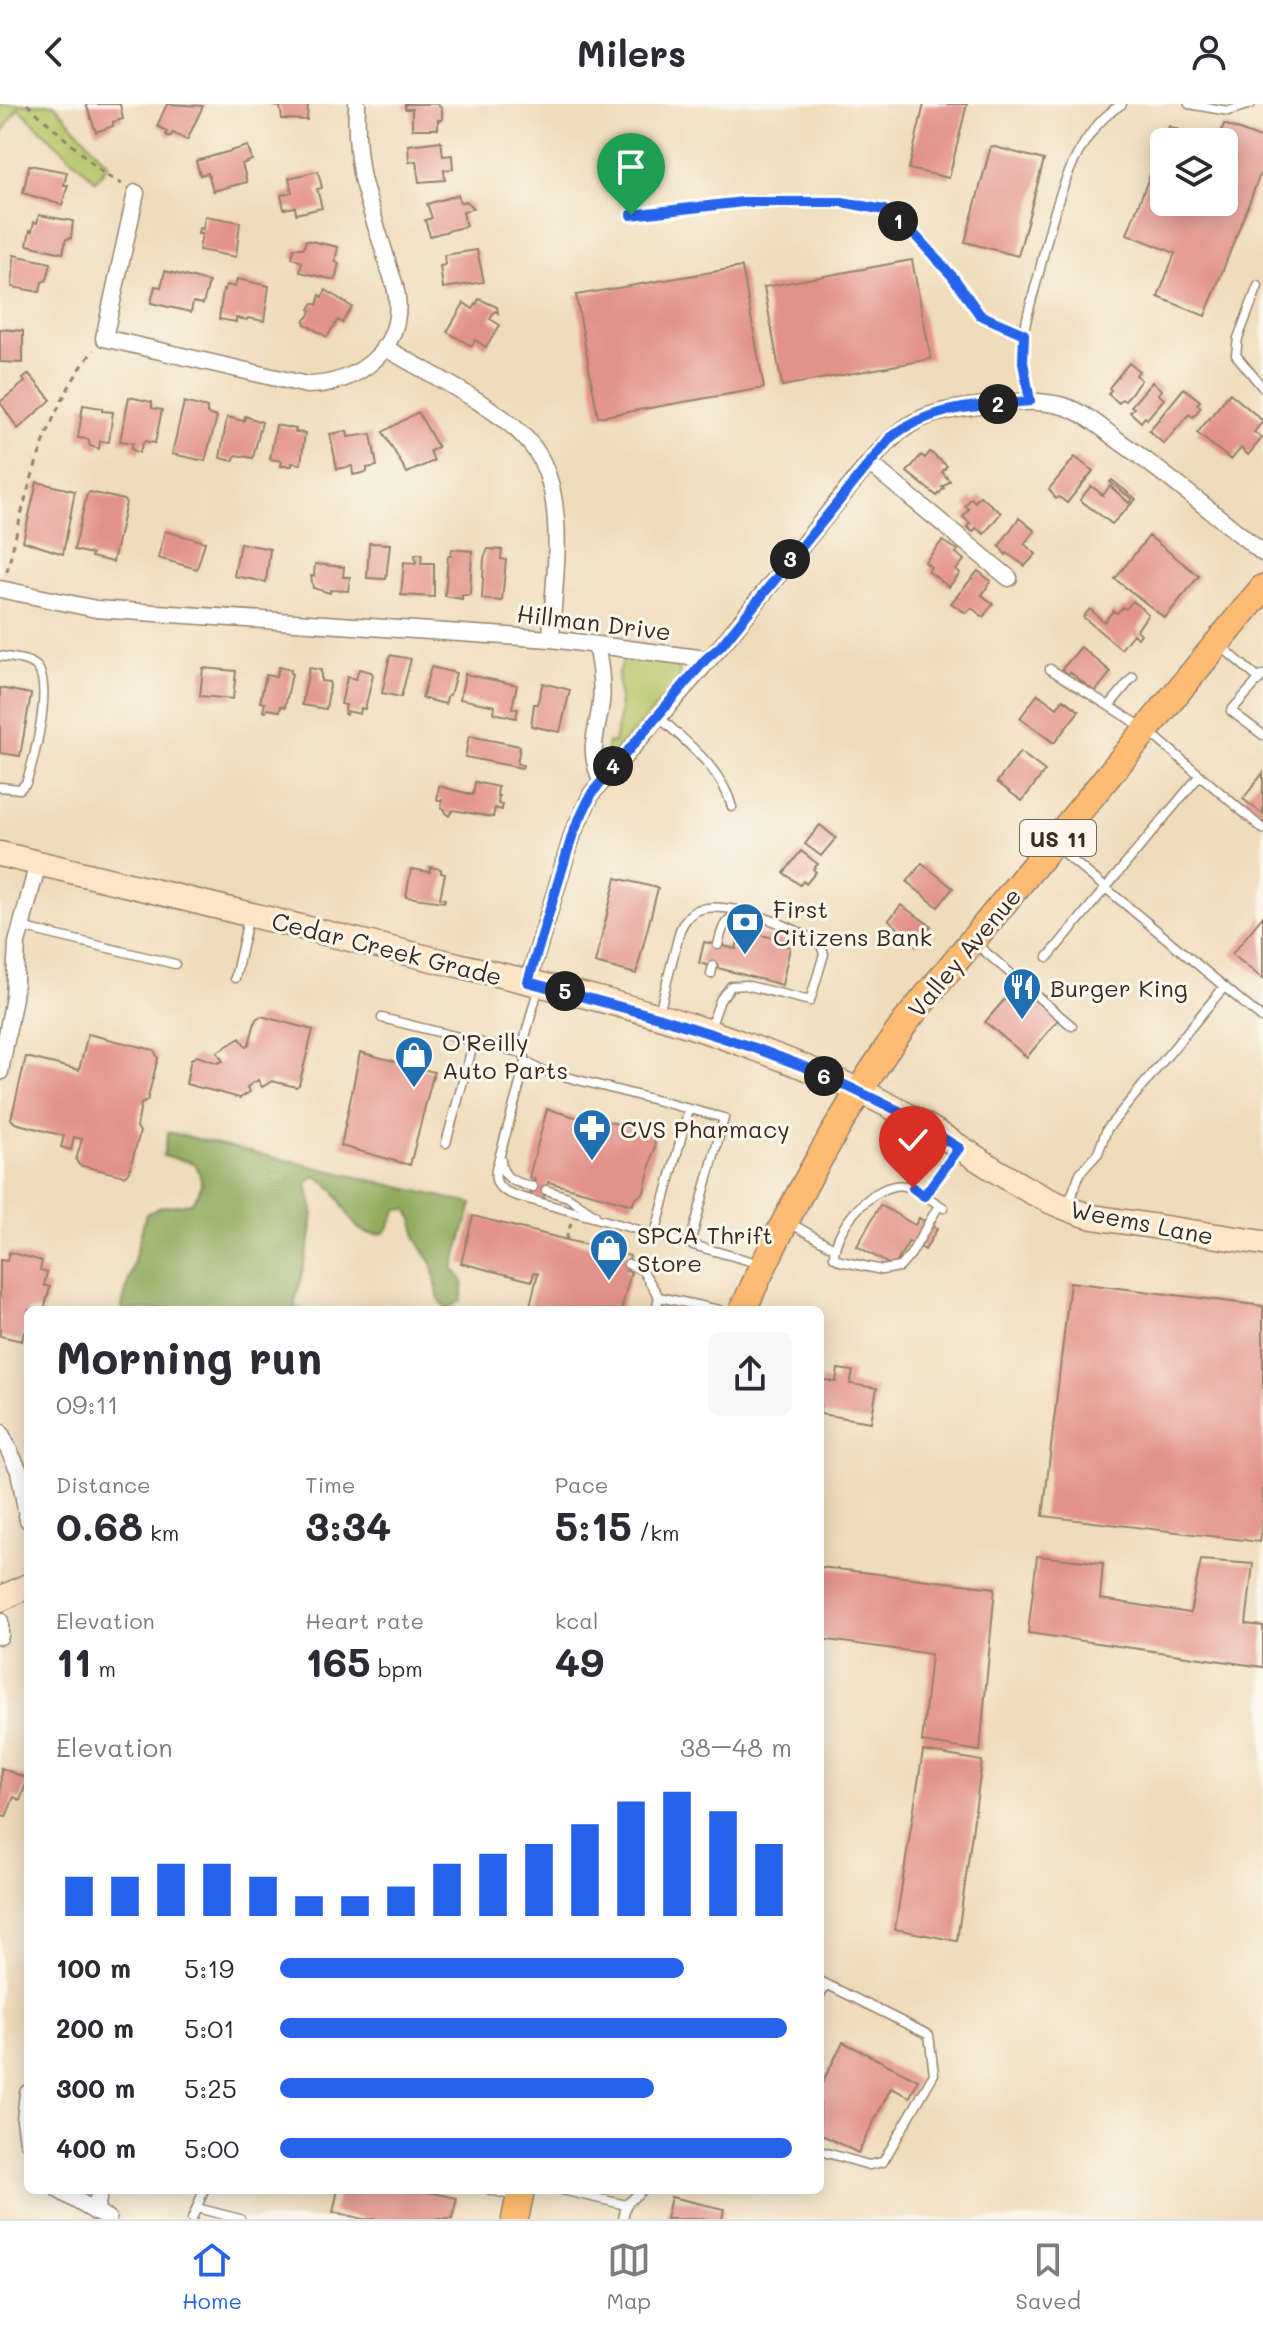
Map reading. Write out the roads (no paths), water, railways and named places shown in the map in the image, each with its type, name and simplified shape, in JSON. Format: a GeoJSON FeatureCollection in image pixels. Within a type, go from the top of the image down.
{"type":"FeatureCollection","features":[{"type":"Feature","properties":{"kind":"main road","name":"Valley Avenue"},"geometry":{"type":"LineString","coordinates":[[745,1306],[786,1221],[859,1093],[907,1020],[1263,588]]}},
{"type":"Feature","properties":{"kind":"main road","name":"Cedar Creek Grade"},"geometry":{"type":"LineString","coordinates":[[0,854],[658,1017],[708,1031],[813,1070],[859,1093]]}},
{"type":"Feature","properties":{"kind":"main road","name":"Weems Lane"},"geometry":{"type":"LineString","coordinates":[[859,1093],[917,1120],[1020,1188],[1066,1209],[1093,1217],[1263,1243]]}},
{"type":"Feature","properties":{"kind":"main road"},"geometry":{"type":"LineString","coordinates":[[0,1599],[24,1588]]}},
{"type":"Feature","properties":{"kind":"street"},"geometry":{"type":"LineString","coordinates":[[136,193],[104,338],[307,385],[336,383],[349,378],[375,360],[384,347],[395,322],[397,295],[361,171],[357,104]]}},
{"type":"Feature","properties":{"kind":"street"},"geometry":{"type":"LineString","coordinates":[[384,347],[501,417],[530,442],[541,459],[552,491],[556,524],[551,639]]}},
{"type":"Feature","properties":{"kind":"street"},"geometry":{"type":"LineString","coordinates":[[534,984],[573,833],[584,807],[601,780],[706,659],[721,646],[891,437],[908,424],[927,415],[974,406],[1030,401],[1079,412],[1157,467],[1263,553]]}},
{"type":"Feature","properties":{"kind":"street"},"geometry":{"type":"LineString","coordinates":[[869,463],[1009,578]]}},
{"type":"Feature","properties":{"kind":"street","name":"Hillman Drive"},"geometry":{"type":"LineString","coordinates":[[2,590],[96,609],[551,639],[706,659]]}},
{"type":"Feature","properties":{"kind":"street"},"geometry":{"type":"LineString","coordinates":[[596,645],[601,672],[601,704],[592,755],[601,780]]}},
{"type":"Feature","properties":{"kind":"street"},"geometry":{"type":"LineString","coordinates":[[0,1072],[17,943],[38,863]]}},
{"type":"Feature","properties":{"kind":"street"},"geometry":{"type":"LineString","coordinates":[[0,1432],[19,1471],[24,1498]]}},
{"type":"Feature","properties":{"kind":"street"},"geometry":{"type":"LineString","coordinates":[[0,1621],[0,1636]]}},
{"type":"Feature","properties":{"kind":"street"},"geometry":{"type":"LineString","coordinates":[[66,2194],[102,2216]]}},
{"type":"Feature","properties":{"kind":"street"},"geometry":{"type":"LineString","coordinates":[[100,2194],[102,2216]]}},
{"type":"Feature","properties":{"kind":"lane"},"geometry":{"type":"LineString","coordinates":[[1030,401],[1023,362],[1024,334],[1060,192],[1072,164],[1099,123],[1122,104]]}},
{"type":"Feature","properties":{"kind":"lane"},"geometry":{"type":"LineString","coordinates":[[1189,104],[1228,111],[1251,104]]}},
{"type":"Feature","properties":{"kind":"lane"},"geometry":{"type":"LineString","coordinates":[[631,215],[743,202],[842,202],[884,210],[914,234],[953,277],[980,315],[1024,334]]}},
{"type":"Feature","properties":{"kind":"lane"},"geometry":{"type":"LineString","coordinates":[[1258,286],[1238,338],[1236,355],[1263,388]]}},
{"type":"Feature","properties":{"kind":"lane"},"geometry":{"type":"LineString","coordinates":[[1218,643],[1261,677],[1231,711],[1263,735]]}},
{"type":"Feature","properties":{"kind":"lane"},"geometry":{"type":"LineString","coordinates":[[0,656],[33,663],[40,672],[45,693],[30,774],[24,787],[15,790],[0,787]]}},
{"type":"Feature","properties":{"kind":"lane"},"geometry":{"type":"LineString","coordinates":[[1050,669],[1147,730],[1263,829]]}},
{"type":"Feature","properties":{"kind":"lane"},"geometry":{"type":"LineString","coordinates":[[1109,706],[1133,677]]}},
{"type":"Feature","properties":{"kind":"lane"},"geometry":{"type":"LineString","coordinates":[[658,717],[717,775],[732,807]]}},
{"type":"Feature","properties":{"kind":"lane"},"geometry":{"type":"LineString","coordinates":[[1048,957],[1200,775]]}},
{"type":"Feature","properties":{"kind":"lane"},"geometry":{"type":"LineString","coordinates":[[1053,844],[1263,1019]]}},
{"type":"Feature","properties":{"kind":"lane"},"geometry":{"type":"LineString","coordinates":[[658,1017],[680,930],[685,920],[701,909],[724,908],[751,914],[821,945],[824,954],[810,1001],[745,985],[731,986],[720,1000],[708,1031]]}},
{"type":"Feature","properties":{"kind":"lane"},"geometry":{"type":"LineString","coordinates":[[235,978],[249,914]]}},
{"type":"Feature","properties":{"kind":"lane"},"geometry":{"type":"LineString","coordinates":[[718,945],[728,919],[751,914]]}},
{"type":"Feature","properties":{"kind":"lane"},"geometry":{"type":"LineString","coordinates":[[21,927],[175,964]]}},
{"type":"Feature","properties":{"kind":"lane"},"geometry":{"type":"LineString","coordinates":[[973,941],[1072,1026]]}},
{"type":"Feature","properties":{"kind":"lane"},"geometry":{"type":"LineString","coordinates":[[534,984],[524,1058],[495,1176],[498,1185],[504,1191],[764,1265]]}},
{"type":"Feature","properties":{"kind":"lane"},"geometry":{"type":"LineString","coordinates":[[1066,1209],[1080,1173],[1098,1153],[1107,1129],[1224,987]]}},
{"type":"Feature","properties":{"kind":"lane"},"geometry":{"type":"LineString","coordinates":[[382,1018],[474,1041],[524,1058],[540,1070],[724,1118],[690,1244]]}},
{"type":"Feature","properties":{"kind":"lane"},"geometry":{"type":"LineString","coordinates":[[446,1143],[474,1041]]}},
{"type":"Feature","properties":{"kind":"lane"},"geometry":{"type":"LineString","coordinates":[[655,1234],[689,1109]]}},
{"type":"Feature","properties":{"kind":"lane"},"geometry":{"type":"LineString","coordinates":[[924,1196],[959,1148]]}},
{"type":"Feature","properties":{"kind":"lane"},"geometry":{"type":"LineString","coordinates":[[502,1151],[501,1166],[505,1175],[515,1182],[533,1187]]}},
{"type":"Feature","properties":{"kind":"lane"},"geometry":{"type":"LineString","coordinates":[[899,1186],[913,1188],[924,1196],[941,1207],[900,1267],[882,1270],[834,1257],[834,1248],[853,1216],[873,1195],[899,1186]]}},
{"type":"Feature","properties":{"kind":"lane"},"geometry":{"type":"LineString","coordinates":[[546,1190],[568,1197],[599,1219]]}},
{"type":"Feature","properties":{"kind":"lane"},"geometry":{"type":"LineString","coordinates":[[786,1221],[834,1248]]}},
{"type":"Feature","properties":{"kind":"lane"},"geometry":{"type":"LineString","coordinates":[[628,1264],[642,1270],[659,1297],[657,1306]]}},
{"type":"Feature","properties":{"kind":"lane"},"geometry":{"type":"LineString","coordinates":[[659,1297],[701,1306]]}},
{"type":"Feature","properties":{"kind":"lane"},"geometry":{"type":"LineString","coordinates":[[824,1982],[929,2035],[934,2074],[883,2162],[869,2165],[824,2152]]}},
{"type":"Feature","properties":{"kind":"lane"},"geometry":{"type":"LineString","coordinates":[[192,2219],[202,2194]]}},
{"type":"Feature","properties":{"kind":"lane"},"geometry":{"type":"LineString","coordinates":[[499,2194],[518,2202]]}},
{"type":"Feature","properties":{"kind":"lane"},"geometry":{"type":"LineString","coordinates":[[579,2194],[626,2205]]}},
{"type":"Feature","properties":{"kind":"lane"},"geometry":{"type":"LineString","coordinates":[[623,2219],[626,2205],[638,2194]]}},
{"type":"Feature","properties":{"kind":"lane"},"geometry":{"type":"LineString","coordinates":[[197,2208],[240,2219]]}},
{"type":"Feature","properties":{"kind":"place","name":"First Citizens Bank"},"geometry":{"type":"Point","coordinates":[745,956]}},
{"type":"Feature","properties":{"kind":"place","name":"Burger King"},"geometry":{"type":"Point","coordinates":[1022,1021]}},
{"type":"Feature","properties":{"kind":"place","name":"O'Reilly Auto Parts"},"geometry":{"type":"Point","coordinates":[414,1089]}},
{"type":"Feature","properties":{"kind":"place","name":"CVS Pharmacy"},"geometry":{"type":"Point","coordinates":[592,1162]}},
{"type":"Feature","properties":{"kind":"place","name":"SPCA Thrift Store"},"geometry":{"type":"Point","coordinates":[609,1282]}}]}
